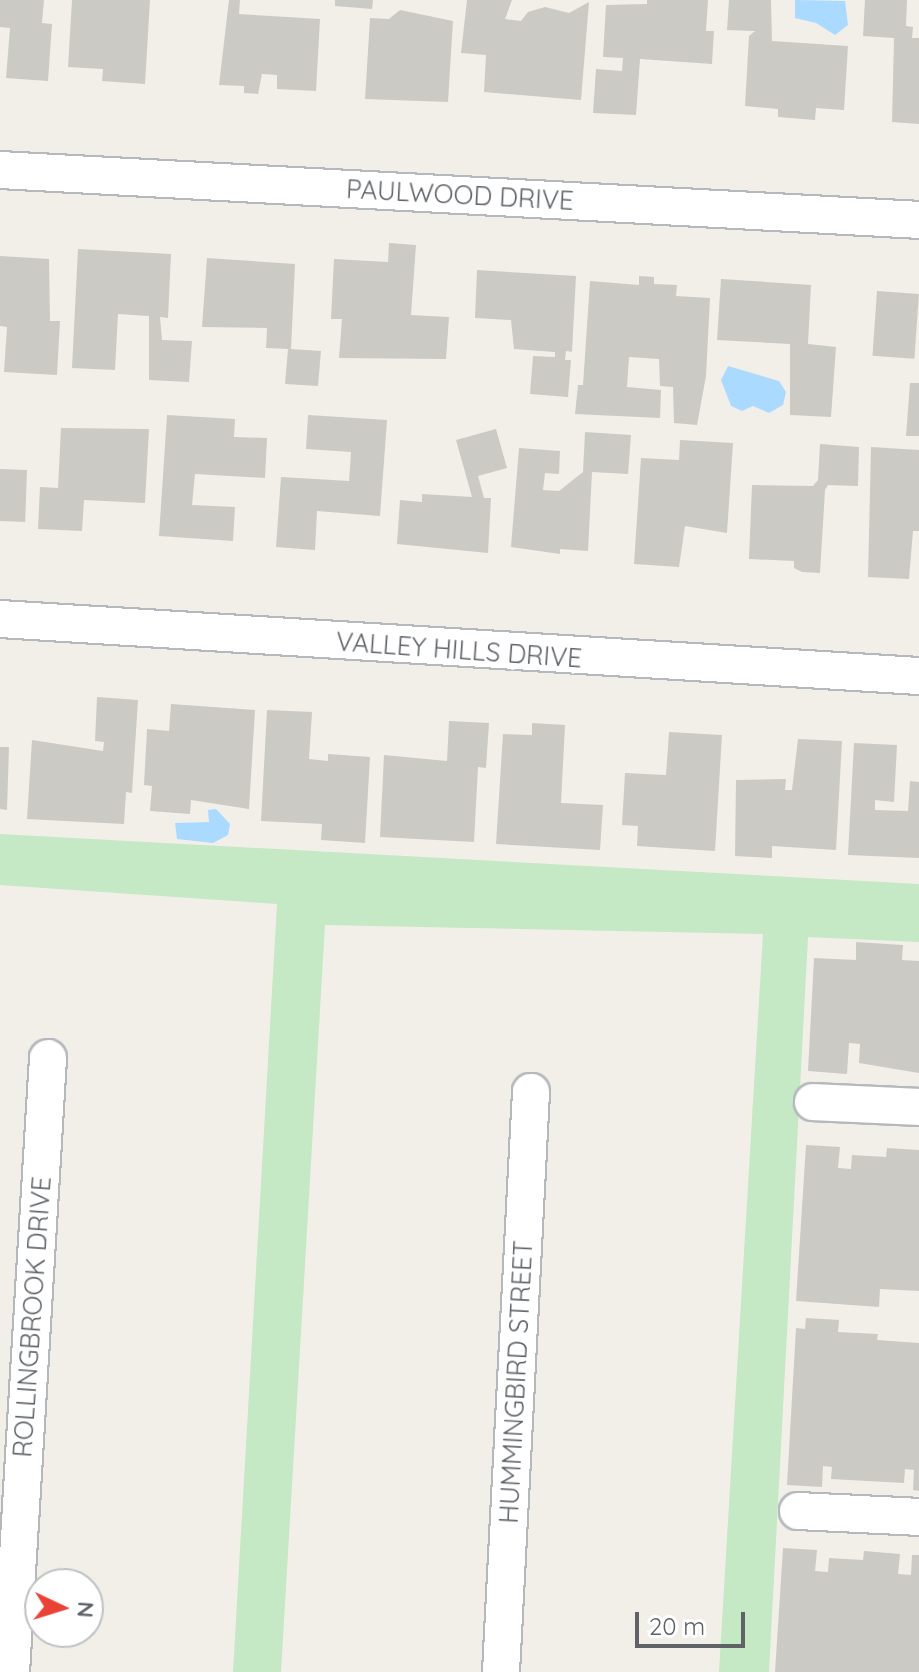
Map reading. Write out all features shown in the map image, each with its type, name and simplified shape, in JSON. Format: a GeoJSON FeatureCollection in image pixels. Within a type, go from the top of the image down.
{"type":"FeatureCollection","features":[{"type":"Feature","properties":{"kind":"street","name":"PAULWOOD DRIVE"},"geometry":{"type":"LineString","coordinates":[[0,170],[919,220]]}},
{"type":"Feature","properties":{"kind":"street","name":"VALLEY HILLS DRIVE"},"geometry":{"type":"LineString","coordinates":[[0,619],[919,676]]}},
{"type":"Feature","properties":{"kind":"street","name":"ROLLINGBROOK DRIVE"},"geometry":{"type":"LineString","coordinates":[[11,1672],[48,1058]]}},
{"type":"Feature","properties":{"kind":"street","name":"HUMMINGBIRD STREET"},"geometry":{"type":"LineString","coordinates":[[501,1672],[531,1092]]}},
{"type":"Feature","properties":{"kind":"street"},"geometry":{"type":"LineString","coordinates":[[813,1102],[919,1107]]}},
{"type":"Feature","properties":{"kind":"street"},"geometry":{"type":"LineString","coordinates":[[798,1511],[919,1517]]}},
{"type":"Feature","properties":{"kind":"green space"},"geometry":{"type":"Polygon","coordinates":[[[0,834],[919,884],[919,942],[808,937],[769,1672],[719,1672],[763,934],[325,925],[281,1672],[233,1672],[277,904],[0,885],[0,834]]]}},
{"type":"Feature","properties":{"kind":"water"},"geometry":{"type":"Polygon","coordinates":[[[795,0],[845,1],[848,25],[835,35],[816,23],[795,18],[795,0]]]}},
{"type":"Feature","properties":{"kind":"water"},"geometry":{"type":"Polygon","coordinates":[[[728,366],[779,381],[786,392],[783,405],[769,413],[753,406],[742,411],[731,406],[721,380],[728,366]]]}},
{"type":"Feature","properties":{"kind":"water"},"geometry":{"type":"Polygon","coordinates":[[[216,809],[230,824],[228,835],[213,843],[177,839],[175,823],[209,822],[208,810],[216,809]]]}},
{"type":"Feature","properties":{"kind":"building"},"geometry":{"type":"Polygon","coordinates":[[[0,0],[44,0],[42,23],[52,24],[48,81],[6,78],[10,28],[0,27],[0,0]]]}},
{"type":"Feature","properties":{"kind":"building"},"geometry":{"type":"Polygon","coordinates":[[[72,0],[150,0],[145,84],[102,81],[103,69],[68,67],[72,0]]]}},
{"type":"Feature","properties":{"kind":"building"},"geometry":{"type":"Polygon","coordinates":[[[229,0],[240,0],[239,14],[320,19],[316,91],[277,89],[277,75],[262,74],[258,94],[244,93],[244,86],[219,85],[229,0]]]}},
{"type":"Feature","properties":{"kind":"building"},"geometry":{"type":"Polygon","coordinates":[[[335,0],[373,0],[372,9],[335,6],[335,0]]]}},
{"type":"Feature","properties":{"kind":"building"},"geometry":{"type":"Polygon","coordinates":[[[467,0],[512,0],[505,19],[521,21],[528,12],[545,7],[569,13],[589,2],[581,100],[484,92],[486,55],[461,53],[467,0]]]}},
{"type":"Feature","properties":{"kind":"building"},"geometry":{"type":"Polygon","coordinates":[[[647,0],[708,0],[706,31],[714,31],[712,64],[640,59],[636,115],[593,113],[596,69],[622,71],[623,58],[603,57],[606,5],[647,4],[647,0]]]}},
{"type":"Feature","properties":{"kind":"building"},"geometry":{"type":"Polygon","coordinates":[[[729,0],[771,0],[772,41],[848,46],[844,110],[816,108],[815,120],[778,117],[778,109],[745,106],[749,36],[755,31],[727,30],[729,0]]]}},
{"type":"Feature","properties":{"kind":"building"},"geometry":{"type":"Polygon","coordinates":[[[865,0],[907,0],[906,26],[913,27],[912,38],[919,38],[919,124],[892,122],[894,38],[863,36],[865,0]]]}},
{"type":"Feature","properties":{"kind":"building"},"geometry":{"type":"Polygon","coordinates":[[[400,10],[453,21],[448,102],[365,99],[370,18],[389,19],[400,10]]]}},
{"type":"Feature","properties":{"kind":"building"},"geometry":{"type":"Polygon","coordinates":[[[389,243],[416,245],[411,315],[449,317],[446,359],[339,358],[342,319],[331,319],[334,259],[388,262],[389,243]]]}},
{"type":"Feature","properties":{"kind":"building"},"geometry":{"type":"Polygon","coordinates":[[[78,249],[171,254],[168,318],[160,317],[162,340],[192,341],[189,382],[149,380],[149,316],[118,314],[115,370],[72,368],[78,249]]]}},
{"type":"Feature","properties":{"kind":"building"},"geometry":{"type":"Polygon","coordinates":[[[0,256],[49,259],[50,321],[60,321],[57,375],[4,372],[7,327],[0,326],[0,256]]]}},
{"type":"Feature","properties":{"kind":"building"},"geometry":{"type":"Polygon","coordinates":[[[207,258],[295,264],[291,349],[321,351],[318,386],[285,384],[288,349],[266,348],[267,328],[202,327],[207,258]]]}},
{"type":"Feature","properties":{"kind":"building"},"geometry":{"type":"Polygon","coordinates":[[[477,270],[576,276],[572,352],[566,351],[565,360],[571,360],[568,397],[530,394],[533,356],[555,357],[555,352],[514,349],[511,320],[475,318],[477,270]]]}},
{"type":"Feature","properties":{"kind":"building"},"geometry":{"type":"Polygon","coordinates":[[[639,276],[654,277],[654,284],[677,285],[676,296],[710,298],[706,376],[697,425],[674,423],[673,387],[660,386],[659,359],[629,357],[627,387],[661,390],[660,418],[575,414],[578,385],[583,385],[590,281],[639,285],[639,276]]]}},
{"type":"Feature","properties":{"kind":"building"},"geometry":{"type":"Polygon","coordinates":[[[721,279],[811,285],[808,344],[836,347],[831,417],[790,415],[790,344],[717,340],[721,279]]]}},
{"type":"Feature","properties":{"kind":"building"},"geometry":{"type":"Polygon","coordinates":[[[877,291],[919,294],[914,359],[872,356],[877,291]]]}},
{"type":"Feature","properties":{"kind":"building"},"geometry":{"type":"Polygon","coordinates":[[[910,383],[919,383],[919,436],[906,436],[910,383]]]}},
{"type":"Feature","properties":{"kind":"building"},"geometry":{"type":"Polygon","coordinates":[[[167,415],[235,419],[234,437],[267,438],[265,478],[195,474],[192,505],[235,507],[233,541],[159,536],[167,415]]]}},
{"type":"Feature","properties":{"kind":"building"},"geometry":{"type":"Polygon","coordinates":[[[308,415],[387,420],[380,516],[317,511],[315,550],[276,547],[281,477],[349,481],[351,452],[306,449],[308,415]]]}},
{"type":"Feature","properties":{"kind":"building"},"geometry":{"type":"Polygon","coordinates":[[[61,428],[149,429],[145,503],[84,500],[82,531],[38,529],[40,487],[58,488],[61,428]]]}},
{"type":"Feature","properties":{"kind":"building"},"geometry":{"type":"Polygon","coordinates":[[[496,429],[507,468],[478,476],[484,498],[491,498],[488,553],[397,544],[400,500],[422,502],[422,494],[472,497],[456,440],[496,429]]]}},
{"type":"Feature","properties":{"kind":"building"},"geometry":{"type":"Polygon","coordinates":[[[585,432],[631,435],[628,474],[592,472],[588,551],[560,549],[560,554],[511,547],[519,448],[560,451],[559,474],[545,473],[543,490],[559,491],[583,472],[585,432]]]}},
{"type":"Feature","properties":{"kind":"building"},"geometry":{"type":"Polygon","coordinates":[[[680,440],[733,443],[727,533],[685,526],[679,567],[634,564],[641,458],[679,460],[680,440]]]}},
{"type":"Feature","properties":{"kind":"building"},"geometry":{"type":"Polygon","coordinates":[[[820,444],[859,447],[858,486],[828,485],[825,490],[820,573],[802,572],[794,568],[794,561],[749,559],[752,485],[813,486],[818,480],[820,444]]]}},
{"type":"Feature","properties":{"kind":"building"},"geometry":{"type":"Polygon","coordinates":[[[871,447],[919,450],[919,531],[913,531],[909,579],[868,577],[871,447]]]}},
{"type":"Feature","properties":{"kind":"building"},"geometry":{"type":"Polygon","coordinates":[[[0,469],[27,470],[25,522],[0,521],[0,469]]]}},
{"type":"Feature","properties":{"kind":"building"},"geometry":{"type":"Polygon","coordinates":[[[97,697],[138,700],[132,793],[126,792],[124,824],[27,819],[32,740],[103,751],[104,742],[95,741],[97,697]]]}},
{"type":"Feature","properties":{"kind":"building"},"geometry":{"type":"Polygon","coordinates":[[[171,704],[255,710],[249,809],[191,800],[190,814],[150,811],[152,786],[144,785],[147,729],[169,731],[171,704]]]}},
{"type":"Feature","properties":{"kind":"building"},"geometry":{"type":"Polygon","coordinates":[[[267,710],[312,712],[309,759],[328,761],[328,754],[370,757],[365,843],[321,840],[322,824],[261,821],[267,710]]]}},
{"type":"Feature","properties":{"kind":"building"},"geometry":{"type":"Polygon","coordinates":[[[449,721],[489,723],[486,768],[478,767],[474,842],[380,837],[384,755],[447,761],[449,721]]]}},
{"type":"Feature","properties":{"kind":"building"},"geometry":{"type":"Polygon","coordinates":[[[532,723],[565,725],[561,803],[603,805],[600,850],[496,844],[503,734],[532,735],[532,723]]]}},
{"type":"Feature","properties":{"kind":"building"},"geometry":{"type":"Polygon","coordinates":[[[669,732],[722,735],[715,851],[637,846],[638,826],[622,825],[625,773],[666,775],[669,732]]]}},
{"type":"Feature","properties":{"kind":"building"},"geometry":{"type":"Polygon","coordinates":[[[798,739],[842,741],[836,850],[772,846],[772,858],[735,856],[736,780],[786,779],[785,790],[792,790],[798,739]]]}},
{"type":"Feature","properties":{"kind":"building"},"geometry":{"type":"Polygon","coordinates":[[[854,743],[897,745],[894,802],[875,800],[875,810],[908,811],[910,781],[919,782],[919,858],[848,855],[854,743]]]}},
{"type":"Feature","properties":{"kind":"building"},"geometry":{"type":"Polygon","coordinates":[[[0,747],[9,747],[7,810],[0,809],[0,747]]]}},
{"type":"Feature","properties":{"kind":"building"},"geometry":{"type":"Polygon","coordinates":[[[856,942],[903,945],[902,960],[919,961],[919,1073],[859,1063],[860,1044],[849,1043],[847,1074],[808,1071],[814,958],[856,960],[856,942]]]}},
{"type":"Feature","properties":{"kind":"building"},"geometry":{"type":"Polygon","coordinates":[[[806,1145],[840,1147],[838,1168],[851,1169],[852,1155],[886,1157],[887,1148],[919,1150],[919,1291],[880,1289],[879,1307],[796,1301],[806,1145]]]}},
{"type":"Feature","properties":{"kind":"building"},"geometry":{"type":"Polygon","coordinates":[[[806,1318],[839,1320],[838,1332],[878,1334],[877,1340],[919,1343],[919,1491],[913,1490],[914,1470],[905,1469],[904,1483],[831,1479],[832,1467],[823,1466],[822,1487],[787,1485],[796,1328],[805,1329],[806,1318]]]}},
{"type":"Feature","properties":{"kind":"building"},"geometry":{"type":"Polygon","coordinates":[[[783,1548],[817,1550],[815,1571],[828,1572],[829,1558],[863,1560],[864,1551],[900,1554],[898,1574],[911,1575],[912,1555],[919,1555],[919,1672],[775,1672],[783,1548]]]}}]}
